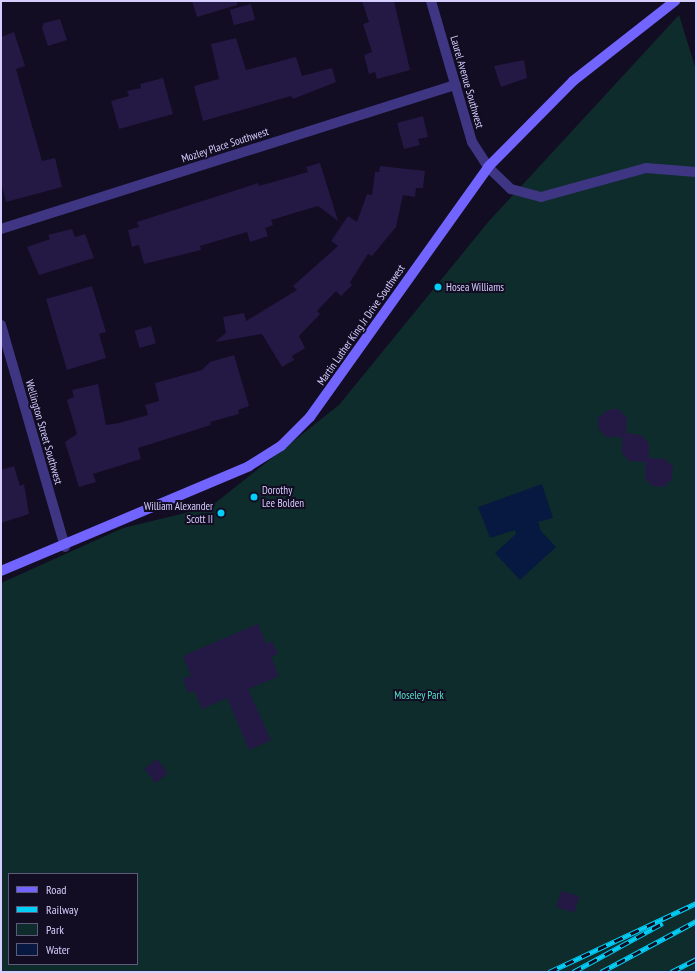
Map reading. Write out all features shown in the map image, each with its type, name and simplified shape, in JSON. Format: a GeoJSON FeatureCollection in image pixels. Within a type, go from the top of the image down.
{"type":"FeatureCollection","features":[{"type":"Feature","properties":{"kind":"main road","name":"Martin Luther King Jr Drive Southwest"},"geometry":{"type":"LineString","coordinates":[[1,571],[65,546],[249,466],[281,446],[310,417],[488,167],[573,81],[675,1]]}},
{"type":"Feature","properties":{"kind":"street","name":"Laurel Avenue Southwest"},"geometry":{"type":"LineString","coordinates":[[431,1],[472,142],[488,167],[511,189],[541,197],[646,168],[696,172]]}},
{"type":"Feature","properties":{"kind":"street","name":"Mozley Place Southwest"},"geometry":{"type":"LineString","coordinates":[[1,229],[456,85]]}},
{"type":"Feature","properties":{"kind":"street","name":"Wellington Street Southwest"},"geometry":{"type":"LineString","coordinates":[[1,325],[65,546]]}},
{"type":"Feature","properties":{"kind":"green space","name":"Moseley Park"},"geometry":{"type":"Polygon","coordinates":[[[679,15],[696,70],[696,972],[1,972],[1,583],[123,528],[210,507],[339,405],[489,221],[679,15]]]}},
{"type":"Feature","properties":{"kind":"water"},"geometry":{"type":"Polygon","coordinates":[[[542,484],[553,518],[538,522],[541,531],[556,547],[520,580],[495,553],[516,534],[515,530],[490,538],[478,507],[542,484]]]}},
{"type":"Feature","properties":{"kind":"building"},"geometry":{"type":"Polygon","coordinates":[[[192,1],[237,1],[237,5],[197,17],[192,1]]]}},
{"type":"Feature","properties":{"kind":"building"},"geometry":{"type":"Polygon","coordinates":[[[362,1],[394,1],[410,70],[377,79],[375,72],[369,74],[364,55],[372,52],[363,24],[369,22],[362,1]]]}},
{"type":"Feature","properties":{"kind":"building"},"geometry":{"type":"Polygon","coordinates":[[[251,4],[255,19],[234,25],[230,10],[251,4]]]}},
{"type":"Feature","properties":{"kind":"building"},"geometry":{"type":"Polygon","coordinates":[[[60,19],[67,40],[48,46],[42,28],[44,23],[60,19]]]}},
{"type":"Feature","properties":{"kind":"building"},"geometry":{"type":"Polygon","coordinates":[[[14,32],[25,66],[16,69],[42,161],[55,158],[62,187],[6,202],[1,182],[1,37],[14,32]]]}},
{"type":"Feature","properties":{"kind":"building"},"geometry":{"type":"Polygon","coordinates":[[[236,38],[246,70],[296,57],[302,76],[332,68],[336,82],[293,99],[291,96],[203,121],[194,86],[219,79],[211,44],[236,38]]]}},
{"type":"Feature","properties":{"kind":"building"},"geometry":{"type":"Polygon","coordinates":[[[524,60],[527,78],[501,87],[494,66],[524,60]]]}},
{"type":"Feature","properties":{"kind":"building"},"geometry":{"type":"Polygon","coordinates":[[[163,78],[173,114],[119,129],[111,101],[129,96],[127,91],[141,88],[140,84],[163,78]]]}},
{"type":"Feature","properties":{"kind":"building"},"geometry":{"type":"Polygon","coordinates":[[[423,116],[428,137],[418,139],[420,145],[404,149],[397,123],[423,116]]]}},
{"type":"Feature","properties":{"kind":"building"},"geometry":{"type":"Polygon","coordinates":[[[320,163],[338,221],[318,206],[271,220],[273,225],[265,228],[268,236],[250,242],[247,232],[200,246],[201,250],[144,264],[139,245],[132,247],[128,230],[139,227],[137,222],[258,183],[259,186],[308,172],[306,167],[320,163]]]}},
{"type":"Feature","properties":{"kind":"building"},"geometry":{"type":"Polygon","coordinates":[[[380,166],[425,171],[423,188],[416,188],[415,197],[403,195],[396,227],[372,256],[368,254],[350,282],[352,285],[341,296],[336,291],[317,311],[320,314],[299,336],[305,348],[292,356],[294,360],[282,367],[262,334],[215,342],[226,333],[223,317],[244,313],[246,321],[297,290],[293,286],[338,246],[331,241],[348,216],[357,222],[367,194],[372,195],[375,172],[379,172],[380,166]]]}},
{"type":"Feature","properties":{"kind":"building"},"geometry":{"type":"Polygon","coordinates":[[[72,229],[75,237],[85,234],[94,258],[39,275],[27,247],[50,239],[48,235],[72,229]]]}},
{"type":"Feature","properties":{"kind":"building"},"geometry":{"type":"Polygon","coordinates":[[[92,286],[106,332],[99,334],[106,358],[67,370],[46,299],[92,286]]]}},
{"type":"Feature","properties":{"kind":"building"},"geometry":{"type":"Polygon","coordinates":[[[151,326],[156,343],[140,348],[135,331],[151,326]]]}},
{"type":"Feature","properties":{"kind":"building"},"geometry":{"type":"Polygon","coordinates":[[[234,355],[249,406],[238,410],[239,414],[210,422],[211,425],[138,448],[141,459],[93,474],[96,482],[79,487],[65,442],[77,434],[67,400],[74,397],[72,390],[98,384],[106,425],[119,423],[148,415],[145,405],[159,401],[155,383],[202,370],[210,362],[234,355]]]}},
{"type":"Feature","properties":{"kind":"building"},"geometry":{"type":"Polygon","coordinates":[[[618,409],[627,418],[626,433],[641,435],[649,443],[649,458],[665,459],[673,467],[672,479],[664,487],[652,486],[645,478],[645,462],[629,461],[622,453],[622,437],[606,437],[598,428],[598,418],[608,410],[618,409]]]}},
{"type":"Feature","properties":{"kind":"building"},"geometry":{"type":"Polygon","coordinates":[[[14,466],[20,486],[24,484],[29,514],[1,523],[1,470],[14,466]]]}},
{"type":"Feature","properties":{"kind":"building"},"geometry":{"type":"Polygon","coordinates":[[[258,624],[266,644],[272,641],[278,654],[271,657],[279,676],[248,689],[271,740],[249,750],[227,698],[202,709],[194,691],[188,693],[183,679],[191,676],[183,656],[258,624]]]}},
{"type":"Feature","properties":{"kind":"building"},"geometry":{"type":"Polygon","coordinates":[[[157,759],[168,773],[155,783],[144,769],[157,759]]]}},
{"type":"Feature","properties":{"kind":"building"},"geometry":{"type":"Polygon","coordinates":[[[561,891],[579,896],[575,913],[556,907],[561,891]]]}},
{"type":"Feature","properties":{"kind":"railway"},"geometry":{"type":"LineString","coordinates":[[549,972],[696,903]]}},
{"type":"Feature","properties":{"kind":"railway"},"geometry":{"type":"LineString","coordinates":[[601,972],[696,921]]}},
{"type":"Feature","properties":{"kind":"railway"},"geometry":{"type":"LineString","coordinates":[[573,972],[663,923]]}},
{"type":"Feature","properties":{"kind":"railway"},"geometry":{"type":"LineString","coordinates":[[671,972],[696,959]]}},
{"type":"Feature","properties":{"kind":"place","name":"Hosea Williams"},"geometry":{"type":"Point","coordinates":[438,287]}},
{"type":"Feature","properties":{"kind":"place","name":"Dorothy Lee Bolden"},"geometry":{"type":"Point","coordinates":[254,497]}},
{"type":"Feature","properties":{"kind":"place","name":"William Alexander Scott II"},"geometry":{"type":"Point","coordinates":[221,513]}}]}
